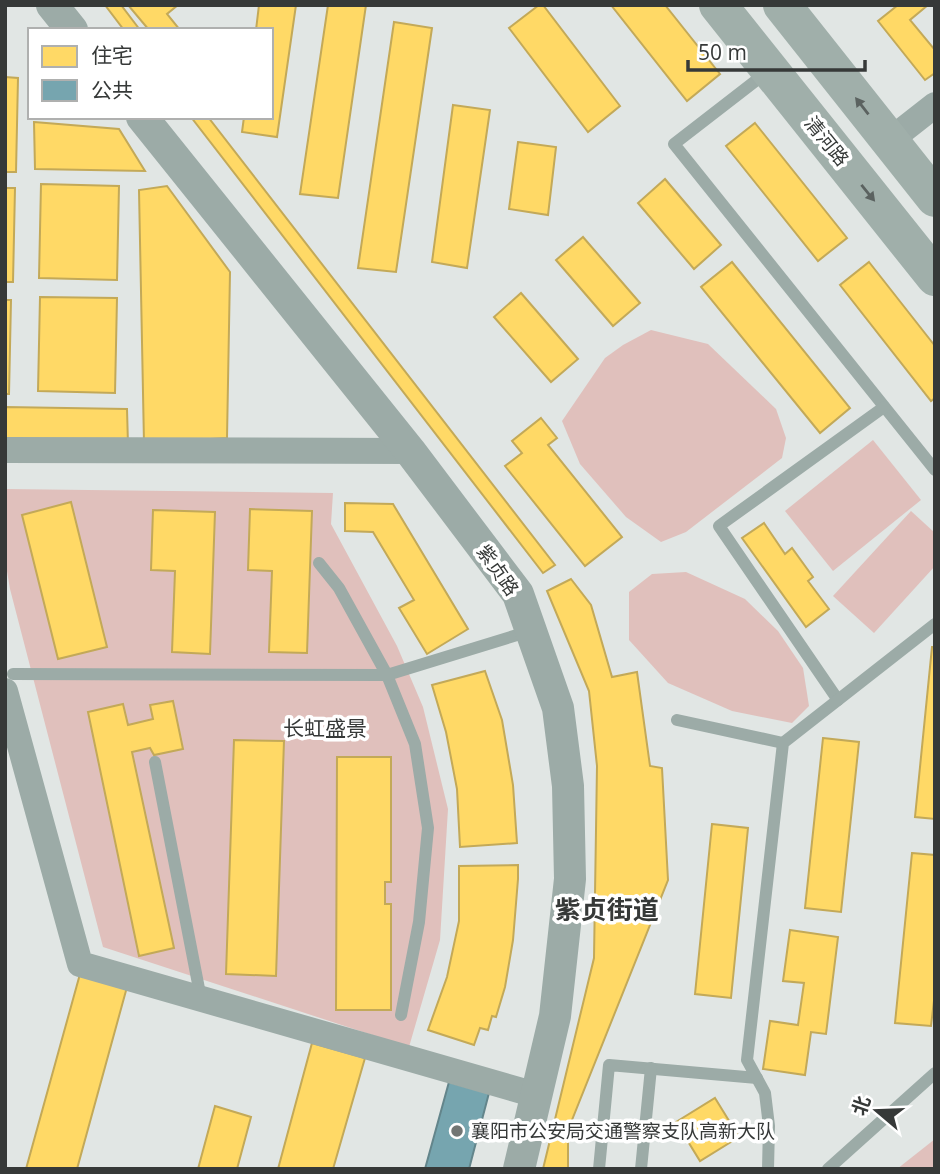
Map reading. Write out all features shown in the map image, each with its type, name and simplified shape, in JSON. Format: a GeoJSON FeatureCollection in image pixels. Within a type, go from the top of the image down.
{"type":"FeatureCollection","features":[{"type":"Feature","properties":{"kind":"main road","name":"清河路"},"geometry":{"type":"LineString","coordinates":[[718,5],[935,277]]}},
{"type":"Feature","properties":{"kind":"main road"},"geometry":{"type":"LineString","coordinates":[[782,5],[935,198]]}},
{"type":"Feature","properties":{"kind":"street"},"geometry":{"type":"LineString","coordinates":[[52,5],[70,28]]}},
{"type":"Feature","properties":{"kind":"street"},"geometry":{"type":"LineString","coordinates":[[889,141],[935,105]]}},
{"type":"Feature","properties":{"kind":"street","name":"紫贞路"},"geometry":{"type":"LineString","coordinates":[[144,119],[410,451],[518,594],[558,708],[568,786],[570,879],[555,1016],[519,1169]]}},
{"type":"Feature","properties":{"kind":"street"},"geometry":{"type":"LineString","coordinates":[[5,450],[410,451]]}},
{"type":"Feature","properties":{"kind":"street"},"geometry":{"type":"LineString","coordinates":[[9,682],[80,964],[536,1095]]}},
{"type":"Feature","properties":{"kind":"lane"},"geometry":{"type":"LineString","coordinates":[[770,70],[674,144],[935,470]]}},
{"type":"Feature","properties":{"kind":"lane"},"geometry":{"type":"LineString","coordinates":[[838,700],[719,526],[884,407]]}},
{"type":"Feature","properties":{"kind":"lane"},"geometry":{"type":"LineString","coordinates":[[319,563],[338,587],[387,675],[415,744],[428,828],[419,922],[401,1015]]}},
{"type":"Feature","properties":{"kind":"lane"},"geometry":{"type":"LineString","coordinates":[[768,1169],[769,1126],[765,1093],[747,1060],[783,743],[935,624]]}},
{"type":"Feature","properties":{"kind":"lane"},"geometry":{"type":"LineString","coordinates":[[9,682],[387,675],[530,631]]}},
{"type":"Feature","properties":{"kind":"lane"},"geometry":{"type":"LineString","coordinates":[[677,720],[783,743]]}},
{"type":"Feature","properties":{"kind":"lane"},"geometry":{"type":"LineString","coordinates":[[155,762],[201,999]]}},
{"type":"Feature","properties":{"kind":"lane"},"geometry":{"type":"LineString","coordinates":[[599,1169],[609,1065],[757,1078]]}},
{"type":"Feature","properties":{"kind":"lane"},"geometry":{"type":"LineString","coordinates":[[641,1169],[651,1068]]}},
{"type":"Feature","properties":{"kind":"lane"},"geometry":{"type":"LineString","coordinates":[[828,1169],[935,1073]]}},
{"type":"Feature","properties":{"kind":"shaded area"},"geometry":{"type":"Polygon","coordinates":[[[651,330],[708,344],[776,409],[786,438],[782,458],[686,532],[661,542],[626,517],[580,464],[562,421],[605,358],[651,330]]]}},
{"type":"Feature","properties":{"kind":"shaded area"},"geometry":{"type":"Polygon","coordinates":[[[873,440],[921,500],[833,571],[785,511],[873,440]]]}},
{"type":"Feature","properties":{"kind":"shaded area"},"geometry":{"type":"Polygon","coordinates":[[[5,489],[333,493],[331,524],[397,646],[423,707],[448,809],[440,940],[409,1047],[103,947],[10,589],[5,559],[5,489]]]}},
{"type":"Feature","properties":{"kind":"shaded area"},"geometry":{"type":"Polygon","coordinates":[[[911,511],[935,533],[935,566],[874,633],[833,596],[911,511]]]}},
{"type":"Feature","properties":{"kind":"shaded area"},"geometry":{"type":"Polygon","coordinates":[[[686,572],[745,599],[778,631],[803,668],[809,706],[792,723],[732,711],[668,683],[629,640],[629,592],[652,574],[686,572]]]}},
{"type":"Feature","properties":{"kind":"shaded area"},"geometry":{"type":"Polygon","coordinates":[[[935,1139],[935,1169],[897,1169],[935,1139]]]}},
{"type":"Feature","properties":{"kind":"building: 住宅"},"geometry":{"type":"Polygon","coordinates":[[[105,5],[121,5],[138,28],[122,28],[105,5]]]}},
{"type":"Feature","properties":{"kind":"building: 住宅"},"geometry":{"type":"Polygon","coordinates":[[[128,5],[178,5],[167,14],[178,28],[147,28],[128,5]]]}},
{"type":"Feature","properties":{"kind":"building: 住宅"},"geometry":{"type":"Polygon","coordinates":[[[259,5],[296,5],[277,137],[242,132],[244,119],[273,119],[273,28],[256,28],[259,5]]]}},
{"type":"Feature","properties":{"kind":"building: 住宅"},"geometry":{"type":"Polygon","coordinates":[[[328,5],[366,5],[338,198],[300,194],[328,5]]]}},
{"type":"Feature","properties":{"kind":"building: 住宅"},"geometry":{"type":"Polygon","coordinates":[[[539,5],[543,5],[620,106],[588,132],[509,28],[539,5]]]}},
{"type":"Feature","properties":{"kind":"building: 住宅"},"geometry":{"type":"Polygon","coordinates":[[[611,5],[665,5],[720,74],[687,101],[611,5]]]}},
{"type":"Feature","properties":{"kind":"building: 住宅"},"geometry":{"type":"Polygon","coordinates":[[[898,5],[928,5],[910,20],[935,50],[935,73],[925,80],[878,21],[898,5]]]}},
{"type":"Feature","properties":{"kind":"building: 住宅"},"geometry":{"type":"Polygon","coordinates":[[[394,22],[432,28],[396,272],[358,268],[394,22]]]}},
{"type":"Feature","properties":{"kind":"building: 住宅"},"geometry":{"type":"Polygon","coordinates":[[[5,77],[18,78],[16,172],[5,172],[5,77]]]}},
{"type":"Feature","properties":{"kind":"building: 住宅"},"geometry":{"type":"Polygon","coordinates":[[[453,105],[490,110],[467,268],[432,262],[453,105]]]}},
{"type":"Feature","properties":{"kind":"building: 住宅"},"geometry":{"type":"Polygon","coordinates":[[[193,119],[210,119],[555,565],[543,573],[193,119]]]}},
{"type":"Feature","properties":{"kind":"building: 住宅"},"geometry":{"type":"Polygon","coordinates":[[[34,122],[119,129],[145,171],[35,169],[34,122]]]}},
{"type":"Feature","properties":{"kind":"building: 住宅"},"geometry":{"type":"Polygon","coordinates":[[[755,123],[847,238],[818,261],[726,146],[755,123]]]}},
{"type":"Feature","properties":{"kind":"building: 住宅"},"geometry":{"type":"Polygon","coordinates":[[[518,142],[556,147],[548,215],[509,209],[518,142]]]}},
{"type":"Feature","properties":{"kind":"building: 住宅"},"geometry":{"type":"Polygon","coordinates":[[[665,179],[721,245],[694,269],[638,203],[665,179]]]}},
{"type":"Feature","properties":{"kind":"building: 住宅"},"geometry":{"type":"Polygon","coordinates":[[[41,184],[119,186],[117,280],[39,278],[41,184]]]}},
{"type":"Feature","properties":{"kind":"building: 住宅"},"geometry":{"type":"Polygon","coordinates":[[[167,186],[230,272],[227,438],[144,443],[139,190],[167,186]]]}},
{"type":"Feature","properties":{"kind":"building: 住宅"},"geometry":{"type":"Polygon","coordinates":[[[5,188],[15,188],[13,282],[5,282],[5,188]]]}},
{"type":"Feature","properties":{"kind":"building: 住宅"},"geometry":{"type":"Polygon","coordinates":[[[583,237],[640,303],[613,326],[556,260],[583,237]]]}},
{"type":"Feature","properties":{"kind":"building: 住宅"},"geometry":{"type":"Polygon","coordinates":[[[732,262],[850,408],[820,433],[701,287],[732,262]]]}},
{"type":"Feature","properties":{"kind":"building: 住宅"},"geometry":{"type":"Polygon","coordinates":[[[869,262],[935,346],[935,398],[931,401],[840,285],[869,262]]]}},
{"type":"Feature","properties":{"kind":"building: 住宅"},"geometry":{"type":"Polygon","coordinates":[[[521,293],[578,359],[551,382],[494,317],[521,293]]]}},
{"type":"Feature","properties":{"kind":"building: 住宅"},"geometry":{"type":"Polygon","coordinates":[[[40,297],[117,298],[115,393],[38,391],[40,297]]]}},
{"type":"Feature","properties":{"kind":"building: 住宅"},"geometry":{"type":"Polygon","coordinates":[[[5,300],[11,300],[9,394],[5,394],[5,300]]]}},
{"type":"Feature","properties":{"kind":"building: 住宅"},"geometry":{"type":"Polygon","coordinates":[[[5,407],[127,409],[128,445],[5,445],[5,407]]]}},
{"type":"Feature","properties":{"kind":"building: 住宅"},"geometry":{"type":"Polygon","coordinates":[[[541,418],[557,438],[548,445],[622,537],[585,566],[505,466],[522,453],[512,441],[541,418]]]}},
{"type":"Feature","properties":{"kind":"building: 住宅"},"geometry":{"type":"Polygon","coordinates":[[[71,502],[107,647],[58,659],[22,515],[71,502]]]}},
{"type":"Feature","properties":{"kind":"building: 住宅"},"geometry":{"type":"Polygon","coordinates":[[[345,503],[393,504],[468,629],[427,654],[399,608],[414,600],[373,532],[345,531],[345,503]]]}},
{"type":"Feature","properties":{"kind":"building: 住宅"},"geometry":{"type":"Polygon","coordinates":[[[250,509],[312,511],[307,653],[269,652],[272,571],[248,570],[250,509]]]}},
{"type":"Feature","properties":{"kind":"building: 住宅"},"geometry":{"type":"Polygon","coordinates":[[[153,510],[215,512],[210,654],[172,652],[175,571],[151,570],[153,510]]]}},
{"type":"Feature","properties":{"kind":"building: 住宅"},"geometry":{"type":"Polygon","coordinates":[[[764,523],[785,554],[792,548],[813,577],[808,581],[829,609],[806,627],[742,538],[764,523]]]}},
{"type":"Feature","properties":{"kind":"building: 住宅"},"geometry":{"type":"Polygon","coordinates":[[[571,579],[591,605],[612,677],[637,672],[650,766],[662,768],[668,880],[570,1125],[568,1169],[543,1169],[594,958],[597,766],[589,691],[547,591],[571,579]]]}},
{"type":"Feature","properties":{"kind":"building: 住宅"},"geometry":{"type":"Polygon","coordinates":[[[932,647],[935,647],[935,819],[915,817],[932,647]]]}},
{"type":"Feature","properties":{"kind":"building: 住宅"},"geometry":{"type":"Polygon","coordinates":[[[485,671],[502,720],[513,785],[517,843],[460,847],[457,789],[446,732],[432,685],[485,671]]]}},
{"type":"Feature","properties":{"kind":"building: 住宅"},"geometry":{"type":"Polygon","coordinates":[[[173,701],[183,749],[154,755],[150,748],[132,752],[174,948],[139,956],[88,712],[123,704],[128,725],[153,719],[150,705],[173,701]]]}},
{"type":"Feature","properties":{"kind":"building: 住宅"},"geometry":{"type":"Polygon","coordinates":[[[823,738],[859,742],[841,912],[805,908],[823,738]]]}},
{"type":"Feature","properties":{"kind":"building: 住宅"},"geometry":{"type":"Polygon","coordinates":[[[234,740],[284,741],[276,976],[226,974],[234,740]]]}},
{"type":"Feature","properties":{"kind":"building: 住宅"},"geometry":{"type":"Polygon","coordinates":[[[337,757],[391,757],[391,882],[385,882],[385,904],[391,904],[391,1010],[336,1010],[337,757]]]}},
{"type":"Feature","properties":{"kind":"building: 住宅"},"geometry":{"type":"Polygon","coordinates":[[[712,824],[748,828],[731,998],[695,994],[712,824]]]}},
{"type":"Feature","properties":{"kind":"building: 住宅"},"geometry":{"type":"Polygon","coordinates":[[[912,853],[935,855],[935,992],[931,1026],[895,1023],[912,853]]]}},
{"type":"Feature","properties":{"kind":"building: 住宅"},"geometry":{"type":"Polygon","coordinates":[[[518,865],[513,940],[505,987],[496,1017],[492,1016],[488,1030],[480,1028],[474,1045],[428,1030],[447,977],[459,921],[459,866],[518,865]]]}},
{"type":"Feature","properties":{"kind":"building: 住宅"},"geometry":{"type":"Polygon","coordinates":[[[790,930],[838,937],[826,1034],[811,1032],[805,1075],[763,1069],[770,1021],[798,1025],[804,983],[783,981],[790,930]]]}},
{"type":"Feature","properties":{"kind":"building: 住宅"},"geometry":{"type":"Polygon","coordinates":[[[80,974],[127,987],[77,1169],[26,1169],[80,974]]]}},
{"type":"Feature","properties":{"kind":"building: 住宅"},"geometry":{"type":"Polygon","coordinates":[[[312,1043],[365,1058],[333,1169],[278,1169],[312,1043]]]}},
{"type":"Feature","properties":{"kind":"building: 住宅"},"geometry":{"type":"Polygon","coordinates":[[[715,1098],[739,1137],[700,1161],[676,1122],[715,1098]]]}},
{"type":"Feature","properties":{"kind":"building: 住宅"},"geometry":{"type":"Polygon","coordinates":[[[215,1106],[251,1117],[237,1169],[198,1169],[215,1106]]]}},
{"type":"Feature","properties":{"kind":"building: 公共","name":"襄阳市公安局交通警察支队高新大队"},"geometry":{"type":"Polygon","coordinates":[[[449,1082],[489,1093],[469,1169],[425,1169],[449,1082]]]}},
{"type":"Feature","properties":{"kind":"place","name":"襄阳市公安局交通警察支队高新大队"},"geometry":{"type":"Point","coordinates":[457,1131]}},
{"type":"Feature","properties":{"kind":"district","name":"长虹盛景"},"geometry":{"type":"Point","coordinates":[325,729]}},
{"type":"Feature","properties":{"kind":"district","name":"紫贞街道"},"geometry":{"type":"Point","coordinates":[607,910]}}]}
